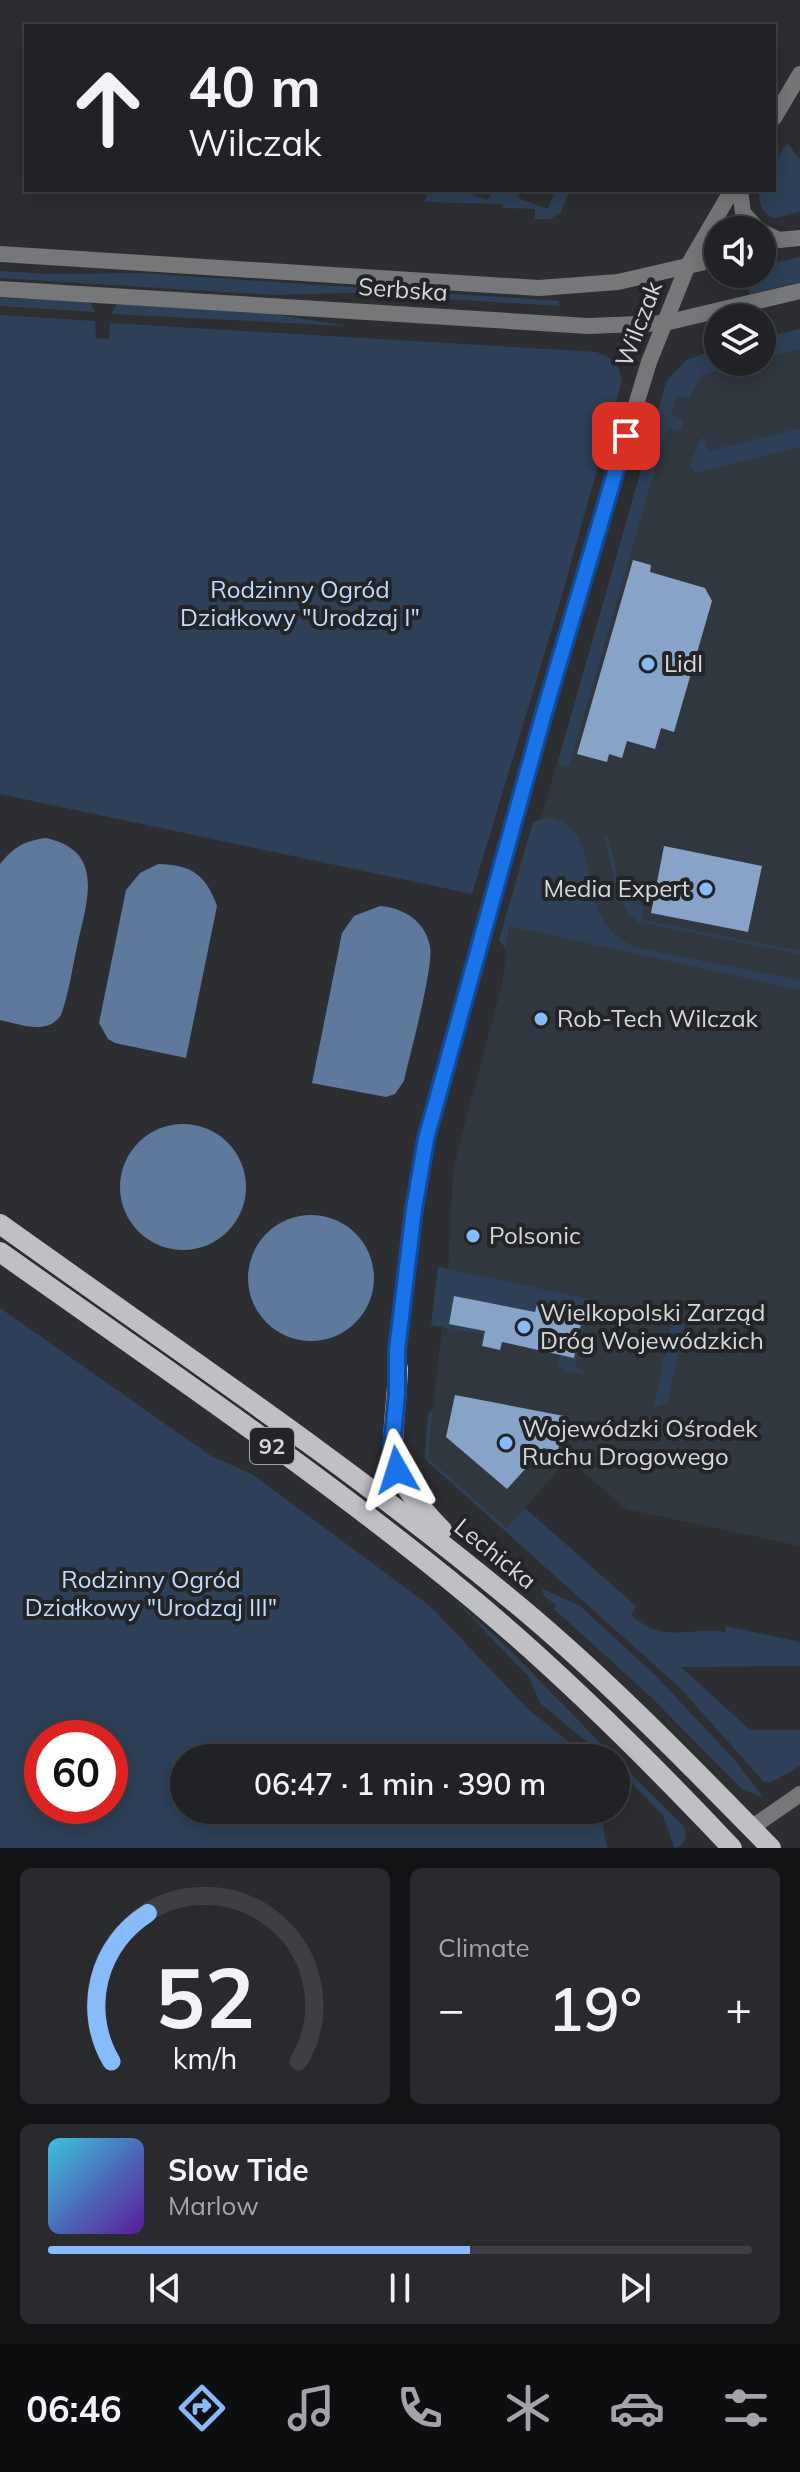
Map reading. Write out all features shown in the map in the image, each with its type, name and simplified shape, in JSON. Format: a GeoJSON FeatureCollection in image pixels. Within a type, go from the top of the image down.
{"type":"FeatureCollection","features":[{"type":"Feature","properties":{"kind":"main road","name":"Lechicka"},"geometry":{"type":"LineString","coordinates":[[0,1224],[365,1484],[503,1593],[634,1710],[771,1848]]}},
{"type":"Feature","properties":{"kind":"main road","name":"Lechicka"},"geometry":{"type":"LineString","coordinates":[[0,1252],[329,1486],[472,1598],[594,1708],[732,1848]]}},
{"type":"Feature","properties":{"kind":"main road"},"geometry":{"type":"LineString","coordinates":[[398,1368],[392,1447],[402,1483],[421,1509],[503,1593]]}},
{"type":"Feature","properties":{"kind":"street"},"geometry":{"type":"LineString","coordinates":[[776,115],[800,74]]}},
{"type":"Feature","properties":{"kind":"street","name":"Wilczak"},"geometry":{"type":"LineString","coordinates":[[398,1368],[397,1350],[416,1196],[434,1106],[575,605],[649,362],[687,267],[731,192]]}},
{"type":"Feature","properties":{"kind":"street"},"geometry":{"type":"LineString","coordinates":[[740,192],[746,216]]}},
{"type":"Feature","properties":{"kind":"street"},"geometry":{"type":"LineString","coordinates":[[776,239],[800,238]]}},
{"type":"Feature","properties":{"kind":"street"},"geometry":{"type":"LineString","coordinates":[[776,244],[800,238]]}},
{"type":"Feature","properties":{"kind":"street","name":"Serbska"},"geometry":{"type":"LineString","coordinates":[[0,254],[539,288],[618,282],[704,263]]}},
{"type":"Feature","properties":{"kind":"street","name":"Serbska"},"geometry":{"type":"LineString","coordinates":[[0,289],[588,326],[665,323],[800,291]]}},
{"type":"Feature","properties":{"kind":"street"},"geometry":{"type":"LineString","coordinates":[[751,1828],[800,1794]]}},
{"type":"Feature","properties":{"kind":"shaded area"},"geometry":{"type":"Polygon","coordinates":[[[800,344],[800,1546],[626,1509],[568,1459],[507,1528],[428,1458],[448,1269],[453,1169],[502,984],[509,926],[666,396],[704,372],[704,376],[776,376],[776,350],[800,344]]]}},
{"type":"Feature","properties":{"kind":"shaded area"},"geometry":{"type":"Polygon","coordinates":[[[46,838],[78,854],[88,881],[87,897],[61,1015],[48,1025],[33,1027],[0,1020],[0,864],[20,846],[46,838]]]}},
{"type":"Feature","properties":{"kind":"shaded area"},"geometry":{"type":"Polygon","coordinates":[[[158,864],[180,866],[196,873],[208,886],[217,906],[186,1058],[115,1043],[108,1039],[99,1023],[126,890],[140,873],[158,864]]]}},
{"type":"Feature","properties":{"kind":"shaded area"},"geometry":{"type":"Polygon","coordinates":[[[380,906],[412,917],[423,929],[430,946],[425,991],[404,1081],[395,1094],[386,1097],[312,1083],[342,933],[354,916],[380,906]]]}},
{"type":"Feature","properties":{"kind":"shaded area"},"geometry":{"type":"Polygon","coordinates":[[[183,1124],[207,1129],[227,1143],[241,1163],[246,1187],[241,1211],[227,1231],[207,1245],[183,1250],[159,1245],[139,1231],[125,1211],[120,1187],[125,1163],[139,1143],[159,1129],[183,1124]]]}},
{"type":"Feature","properties":{"kind":"shaded area"},"geometry":{"type":"Polygon","coordinates":[[[311,1215],[335,1219],[356,1233],[370,1254],[374,1278],[370,1302],[356,1323],[335,1337],[311,1341],[287,1337],[266,1323],[252,1302],[248,1278],[252,1254],[266,1233],[287,1219],[311,1215]]]}},
{"type":"Feature","properties":{"kind":"green space"},"geometry":{"type":"Polygon","coordinates":[[[787,143],[800,159],[800,212],[776,218],[766,214],[759,192],[776,192],[776,162],[787,143]]]}},
{"type":"Feature","properties":{"kind":"green space"},"geometry":{"type":"Polygon","coordinates":[[[428,192],[466,192],[488,200],[491,192],[511,192],[520,193],[518,198],[548,209],[554,192],[569,192],[560,214],[549,219],[535,219],[535,209],[503,208],[502,204],[424,202],[428,192]]]}},
{"type":"Feature","properties":{"kind":"green space"},"geometry":{"type":"Polygon","coordinates":[[[800,257],[800,282],[776,288],[776,263],[800,257]]]}},
{"type":"Feature","properties":{"kind":"green space"},"geometry":{"type":"Polygon","coordinates":[[[0,271],[141,273],[559,301],[559,306],[351,293],[274,295],[0,278],[0,271]]]}},
{"type":"Feature","properties":{"kind":"green space"},"geometry":{"type":"Polygon","coordinates":[[[748,288],[775,288],[750,294],[748,288]]]}},
{"type":"Feature","properties":{"kind":"green space"},"geometry":{"type":"Polygon","coordinates":[[[0,298],[90,302],[95,312],[0,306],[0,298]]]}},
{"type":"Feature","properties":{"kind":"green space"},"geometry":{"type":"Polygon","coordinates":[[[117,304],[273,314],[348,326],[111,314],[117,304]]]}},
{"type":"Feature","properties":{"kind":"green space","name":"Rodzinny Ogród Działkowy \"Urodzaj I\""},"geometry":{"type":"Polygon","coordinates":[[[0,315],[95,321],[96,338],[109,339],[110,323],[597,352],[616,361],[622,380],[560,602],[472,894],[0,794],[0,315]]]}},
{"type":"Feature","properties":{"kind":"green space"},"geometry":{"type":"Polygon","coordinates":[[[800,329],[800,349],[776,355],[776,335],[800,329]]]}},
{"type":"Feature","properties":{"kind":"green space"},"geometry":{"type":"Polygon","coordinates":[[[704,354],[704,374],[689,399],[677,396],[671,415],[684,419],[680,431],[667,428],[569,767],[562,767],[558,762],[666,382],[686,360],[704,354]]]}},
{"type":"Feature","properties":{"kind":"green space"},"geometry":{"type":"Polygon","coordinates":[[[800,428],[800,447],[699,472],[694,472],[690,467],[699,441],[704,437],[708,451],[800,428]]]}},
{"type":"Feature","properties":{"kind":"green space"},"geometry":{"type":"Polygon","coordinates":[[[548,817],[567,825],[579,839],[604,921],[619,938],[643,949],[800,980],[800,990],[509,926],[506,949],[499,940],[533,822],[548,817]]]}},
{"type":"Feature","properties":{"kind":"green space"},"geometry":{"type":"Polygon","coordinates":[[[607,836],[622,888],[634,902],[644,906],[642,920],[800,951],[800,954],[638,922],[630,915],[619,895],[607,836]]]}},
{"type":"Feature","properties":{"kind":"green space"},"geometry":{"type":"Polygon","coordinates":[[[438,1267],[589,1299],[575,1368],[587,1371],[583,1374],[564,1371],[558,1364],[560,1355],[574,1357],[583,1313],[537,1304],[535,1312],[454,1296],[449,1324],[485,1331],[484,1335],[431,1325],[438,1267]]]}},
{"type":"Feature","properties":{"kind":"green space","name":"Rodzinny Ogród Działkowy \"Urodzaj III\""},"geometry":{"type":"Polygon","coordinates":[[[0,1308],[211,1456],[252,1474],[430,1606],[529,1710],[572,1744],[170,1744],[170,1824],[603,1824],[607,1848],[0,1848],[0,1308]]]}},
{"type":"Feature","properties":{"kind":"green space"},"geometry":{"type":"Polygon","coordinates":[[[672,1318],[685,1321],[668,1402],[654,1408],[672,1318]]]}},
{"type":"Feature","properties":{"kind":"green space"},"geometry":{"type":"Polygon","coordinates":[[[433,1409],[428,1458],[507,1528],[525,1508],[636,1606],[631,1615],[643,1624],[666,1632],[725,1632],[726,1626],[800,1642],[800,1666],[681,1667],[750,1730],[800,1730],[800,1766],[772,1782],[764,1782],[680,1688],[427,1461],[428,1413],[433,1409]]]}},
{"type":"Feature","properties":{"kind":"green space"},"geometry":{"type":"Polygon","coordinates":[[[542,1589],[579,1605],[654,1674],[733,1758],[763,1797],[743,1790],[652,1698],[554,1609],[556,1605],[544,1596],[542,1589]]]}},
{"type":"Feature","properties":{"kind":"green space"},"geometry":{"type":"Polygon","coordinates":[[[452,1597],[509,1649],[601,1744],[589,1744],[540,1703],[529,1677],[452,1597]]]}},
{"type":"Feature","properties":{"kind":"green space"},"geometry":{"type":"Polygon","coordinates":[[[630,1773],[684,1827],[686,1837],[681,1846],[675,1848],[662,1814],[630,1781],[630,1773]]]}},
{"type":"Feature","properties":{"kind":"building","name":"Lidl"},"geometry":{"type":"Polygon","coordinates":[[[633,560],[651,565],[650,572],[705,588],[712,601],[674,732],[661,728],[655,749],[627,741],[622,758],[609,754],[607,762],[577,754],[633,560]]]}},
{"type":"Feature","properties":{"kind":"building","name":"Media Expert"},"geometry":{"type":"Polygon","coordinates":[[[664,846],[762,866],[748,932],[651,913],[664,846]]]}},
{"type":"Feature","properties":{"kind":"building","name":"Wielkopolski Zarząd Dróg Wojewódzkich"},"geometry":{"type":"Polygon","coordinates":[[[454,1296],[535,1312],[537,1304],[583,1313],[574,1358],[502,1342],[500,1350],[482,1346],[485,1331],[449,1324],[454,1296]]]}},
{"type":"Feature","properties":{"kind":"building","name":"Wojewódzki Ośrodek Ruchu Drogowego"},"geometry":{"type":"Polygon","coordinates":[[[455,1395],[564,1416],[558,1451],[543,1448],[541,1460],[535,1458],[507,1489],[446,1437],[455,1395]]]}},
{"type":"Feature","properties":{"kind":"place","name":"Lidl"},"geometry":{"type":"Point","coordinates":[648,664]}},
{"type":"Feature","properties":{"kind":"place","name":"Media Expert"},"geometry":{"type":"Point","coordinates":[706,889]}},
{"type":"Feature","properties":{"kind":"place","name":"Rob-Tech Wilczak"},"geometry":{"type":"Point","coordinates":[541,1019]}},
{"type":"Feature","properties":{"kind":"place","name":"Polsonic"},"geometry":{"type":"Point","coordinates":[473,1236]}},
{"type":"Feature","properties":{"kind":"place","name":"Wielkopolski Zarząd Dróg Wojewódzkich"},"geometry":{"type":"Point","coordinates":[524,1327]}},
{"type":"Feature","properties":{"kind":"place","name":"Wojewódzki Ośrodek Ruchu Drogowego"},"geometry":{"type":"Point","coordinates":[506,1443]}},
{"type":"Feature","properties":{"kind":"route"},"geometry":{"type":"LineString","coordinates":[[397,1470],[392,1447],[397,1350],[426,1139],[544,713],[626,436]]}}]}
